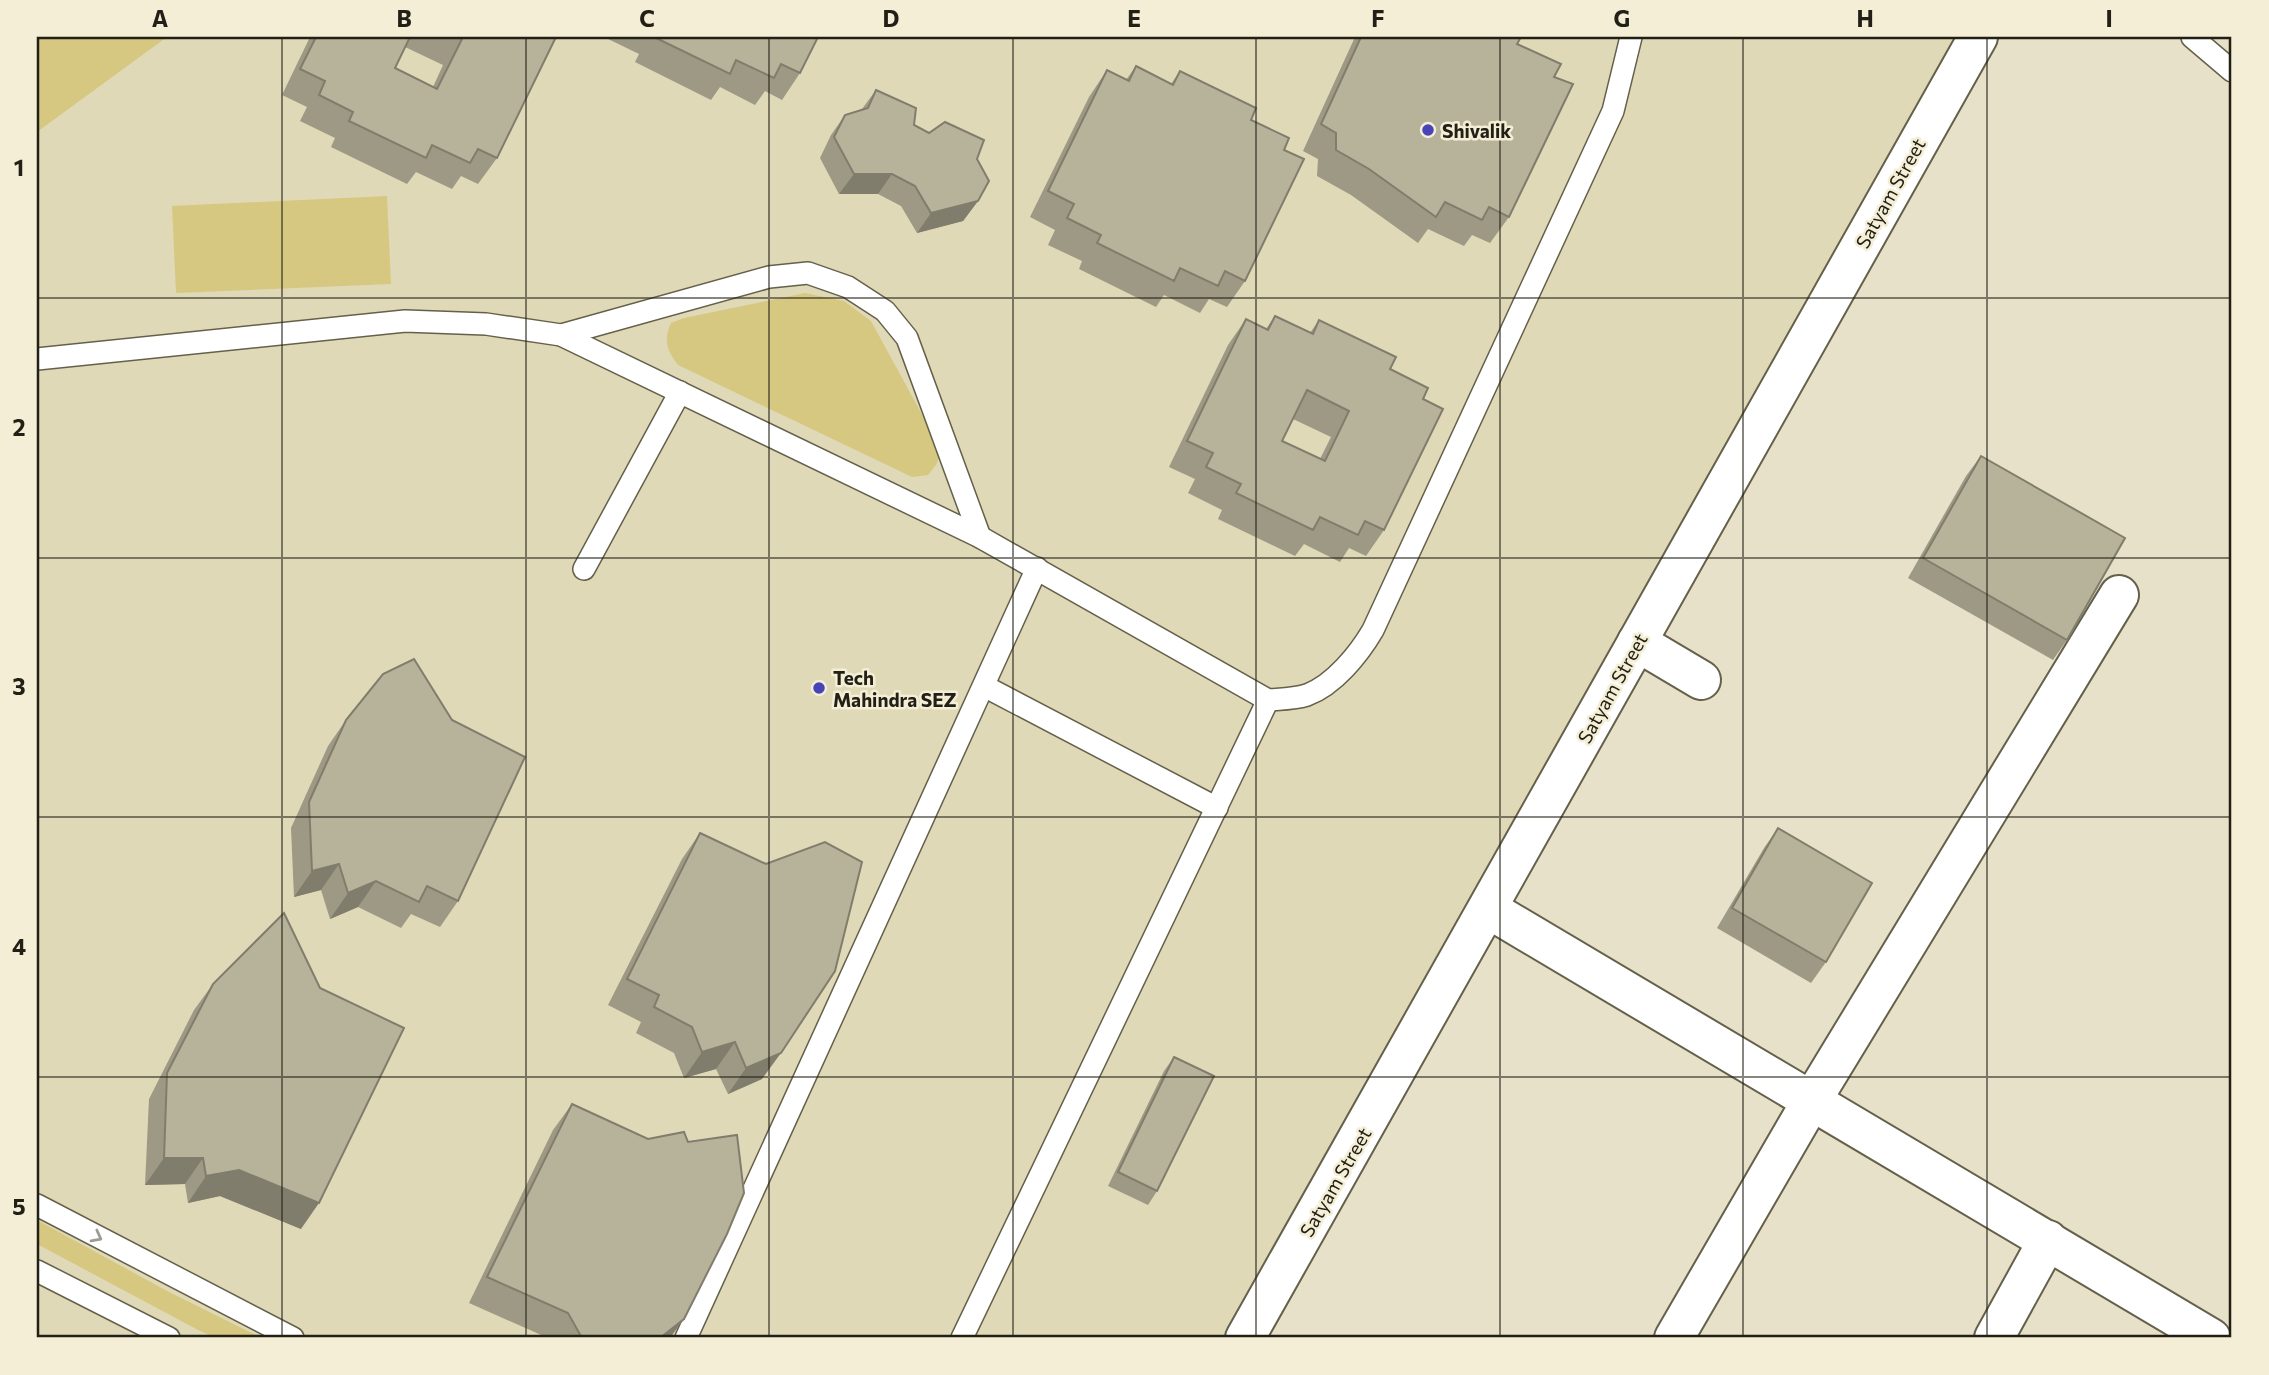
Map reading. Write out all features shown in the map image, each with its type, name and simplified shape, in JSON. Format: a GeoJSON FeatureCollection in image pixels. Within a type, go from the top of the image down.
{"type":"FeatureCollection","features":[{"type":"Feature","properties":{"kind":"street","name":"Satyam Street"},"geometry":{"type":"LineString","coordinates":[[1245,1338],[1490,910],[1637,642],[1978,37]]}},
{"type":"Feature","properties":{"kind":"street"},"geometry":{"type":"LineString","coordinates":[[1674,1338],[1812,1100],[2119,595]]}},
{"type":"Feature","properties":{"kind":"street"},"geometry":{"type":"LineString","coordinates":[[1637,642],[1700,680]]}},
{"type":"Feature","properties":{"kind":"street"},"geometry":{"type":"LineString","coordinates":[[1490,910],[2211,1338]]}},
{"type":"Feature","properties":{"kind":"street"},"geometry":{"type":"LineString","coordinates":[[1994,1338],[2048,1240]]}},
{"type":"Feature","properties":{"kind":"lane"},"geometry":{"type":"LineString","coordinates":[[37,359],[405,321],[486,324],[562,335],[980,537],[1268,700],[1307,695],[1335,677],[1361,652],[1373,630],[1613,111],[1630,37]]}},
{"type":"Feature","properties":{"kind":"lane"},"geometry":{"type":"LineString","coordinates":[[2192,37],[2232,71]]}},
{"type":"Feature","properties":{"kind":"lane"},"geometry":{"type":"LineString","coordinates":[[562,335],[769,277],[808,273],[848,286],[885,311],[907,338],[980,537]]}},
{"type":"Feature","properties":{"kind":"lane"},"geometry":{"type":"LineString","coordinates":[[584,569],[680,392]]}},
{"type":"Feature","properties":{"kind":"lane"},"geometry":{"type":"LineString","coordinates":[[686,1338],[1037,568]]}},
{"type":"Feature","properties":{"kind":"lane"},"geometry":{"type":"LineString","coordinates":[[984,686],[1217,808]]}},
{"type":"Feature","properties":{"kind":"lane"},"geometry":{"type":"LineString","coordinates":[[962,1338],[1268,700]]}},
{"type":"Feature","properties":{"kind":"lane"},"geometry":{"type":"LineString","coordinates":[[37,1205],[293,1338]]}},
{"type":"Feature","properties":{"kind":"lane"},"geometry":{"type":"LineString","coordinates":[[37,1270],[169,1338]]}},
{"type":"Feature","properties":{"kind":"shaded area","name":"Tech Mahindra SEZ"},"geometry":{"type":"Polygon","coordinates":[[[37,37],[1975,37],[1229,1338],[37,1338],[37,37]]]}},
{"type":"Feature","properties":{"kind":"shaded area"},"geometry":{"type":"Polygon","coordinates":[[[37,37],[167,37],[37,132],[37,37]]]}},
{"type":"Feature","properties":{"kind":"shaded area"},"geometry":{"type":"Polygon","coordinates":[[[387,196],[391,284],[176,293],[172,206],[387,196]]]}},
{"type":"Feature","properties":{"kind":"shaded area"},"geometry":{"type":"Polygon","coordinates":[[[805,293],[844,301],[871,321],[942,451],[928,475],[912,477],[678,365],[671,355],[667,335],[671,323],[805,293]]]}},
{"type":"Feature","properties":{"kind":"shaded area"},"geometry":{"type":"Polygon","coordinates":[[[37,1220],[169,1292],[262,1338],[216,1338],[198,1330],[37,1244],[37,1220]]]}},
{"type":"Feature","properties":{"kind":"building"},"geometry":{"type":"Polygon","coordinates":[[[316,37],[410,37],[395,68],[437,89],[462,39],[457,37],[556,37],[497,158],[478,149],[470,163],[432,145],[426,158],[349,121],[353,112],[319,95],[325,81],[300,69],[316,37]]]}},
{"type":"Feature","properties":{"kind":"building"},"geometry":{"type":"Polygon","coordinates":[[[654,37],[818,37],[800,73],[781,64],[774,78],[736,60],[730,74],[654,37]]]}},
{"type":"Feature","properties":{"kind":"building","name":"Shivalik"},"geometry":{"type":"Polygon","coordinates":[[[1361,37],[1521,37],[1517,44],[1561,64],[1554,77],[1573,84],[1509,217],[1489,207],[1482,220],[1445,202],[1436,217],[1369,169],[1336,150],[1336,133],[1321,124],[1361,37]]]}},
{"type":"Feature","properties":{"kind":"building"},"geometry":{"type":"Polygon","coordinates":[[[1136,66],[1173,85],[1180,71],[1256,108],[1251,120],[1289,138],[1284,150],[1304,159],[1245,281],[1225,271],[1218,286],[1180,268],[1174,281],[1097,243],[1101,235],[1067,218],[1074,204],[1048,191],[1107,70],[1129,81],[1136,66]]]}},
{"type":"Feature","properties":{"kind":"building"},"geometry":{"type":"Polygon","coordinates":[[[876,90],[916,108],[914,125],[929,133],[945,122],[984,140],[977,159],[989,181],[978,201],[931,213],[915,186],[892,174],[854,174],[834,137],[845,115],[868,108],[876,90]]]}},
{"type":"Feature","properties":{"kind":"building"},"geometry":{"type":"Polygon","coordinates":[[[1275,316],[1313,334],[1319,320],[1396,357],[1390,369],[1428,388],[1423,399],[1443,409],[1384,530],[1365,521],[1358,535],[1320,517],[1313,530],[1236,493],[1241,484],[1206,467],[1213,453],[1187,441],[1246,319],[1268,330],[1275,316]],[[1307,390],[1282,441],[1325,461],[1349,411],[1307,390]]]}},
{"type":"Feature","properties":{"kind":"building"},"geometry":{"type":"Polygon","coordinates":[[[1981,456],[2125,538],[2067,640],[1923,558],[1981,456]]]}},
{"type":"Feature","properties":{"kind":"building"},"geometry":{"type":"Polygon","coordinates":[[[414,659],[452,720],[525,757],[458,901],[427,886],[419,902],[376,881],[348,893],[339,864],[312,871],[309,802],[346,720],[383,674],[414,659]]]}},
{"type":"Feature","properties":{"kind":"building"},"geometry":{"type":"Polygon","coordinates":[[[1778,828],[1872,883],[1826,962],[1732,908],[1778,828]]]}},
{"type":"Feature","properties":{"kind":"building"},"geometry":{"type":"Polygon","coordinates":[[[700,833],[766,864],[825,842],[862,862],[835,971],[781,1053],[746,1068],[735,1042],[702,1052],[692,1027],[654,1007],[659,995],[627,979],[700,833]]]}},
{"type":"Feature","properties":{"kind":"building"},"geometry":{"type":"Polygon","coordinates":[[[284,913],[320,988],[404,1028],[319,1203],[239,1170],[206,1176],[203,1158],[164,1158],[167,1073],[213,984],[284,913]]]}},
{"type":"Feature","properties":{"kind":"building"},"geometry":{"type":"Polygon","coordinates":[[[1174,1057],[1214,1076],[1157,1191],[1118,1172],[1174,1057]]]}},
{"type":"Feature","properties":{"kind":"building"},"geometry":{"type":"Polygon","coordinates":[[[572,1104],[648,1139],[684,1132],[688,1142],[737,1135],[744,1193],[727,1234],[684,1319],[660,1338],[582,1338],[568,1313],[487,1277],[572,1104]]]}},
{"type":"Feature","properties":{"kind":"place","name":"Shivalik"},"geometry":{"type":"Point","coordinates":[1428,130]}},
{"type":"Feature","properties":{"kind":"place","name":"Tech Mahindra SEZ"},"geometry":{"type":"Point","coordinates":[819,688]}}]}
